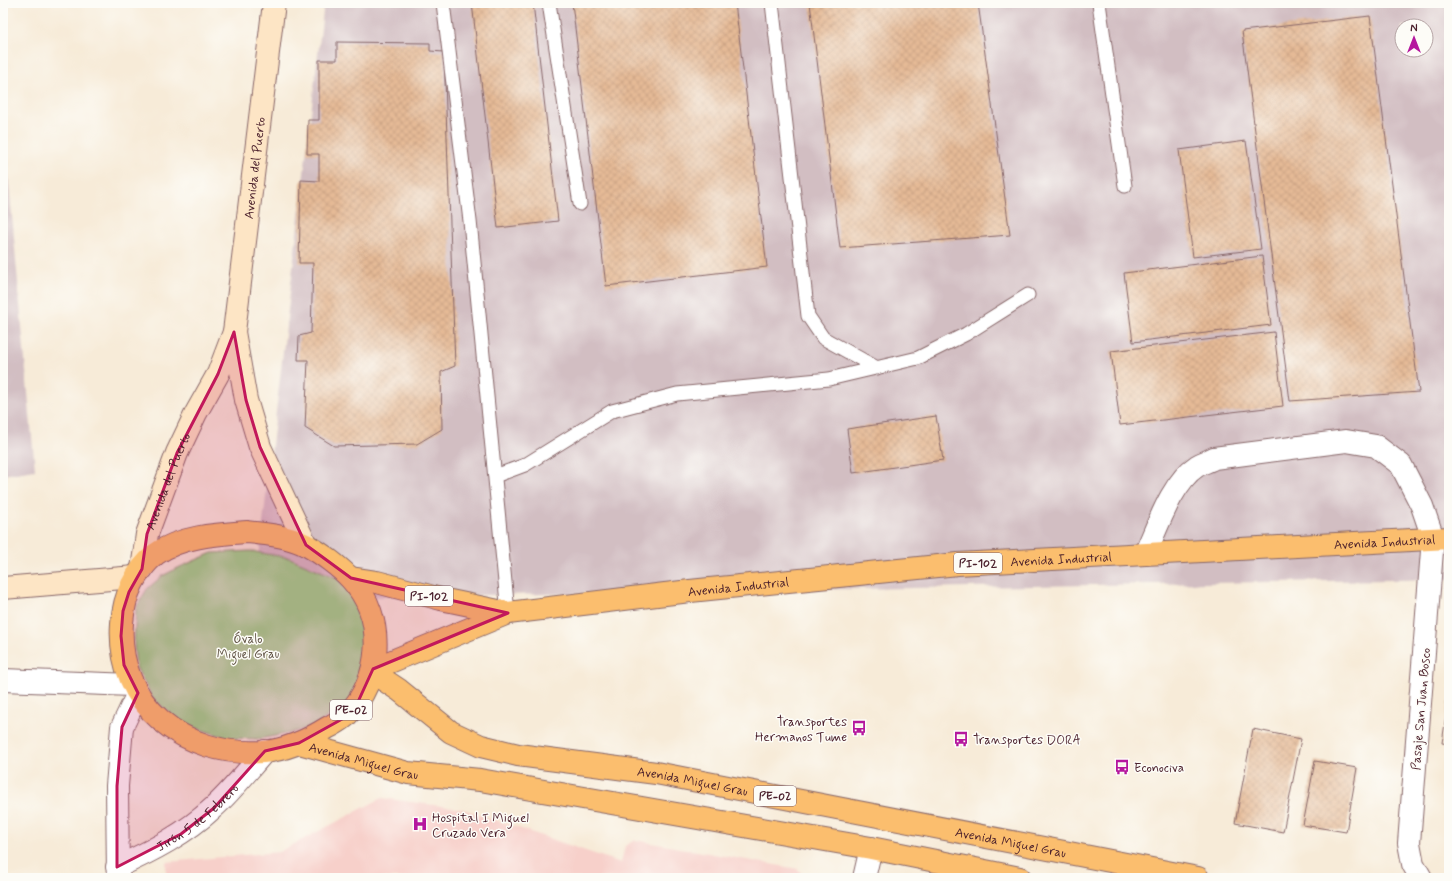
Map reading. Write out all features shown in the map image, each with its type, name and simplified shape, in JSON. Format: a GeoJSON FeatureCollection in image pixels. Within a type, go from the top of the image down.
{"type":"FeatureCollection","features":[{"type":"Feature","properties":{"kind":"main road","name":"Avenida del Puerto"},"geometry":{"type":"LineString","coordinates":[[138,573],[147,534],[177,453],[196,413],[218,374],[234,332],[274,3]]}},
{"type":"Feature","properties":{"kind":"main road","name":"Avenida del Puerto"},"geometry":{"type":"LineString","coordinates":[[234,332],[246,400],[260,448],[306,545]]}},
{"type":"Feature","properties":{"kind":"main road","name":"PE-02"},"geometry":{"type":"LineString","coordinates":[[247,532],[281,536],[306,545],[351,578],[364,597],[374,621],[376,638],[373,671],[357,704],[344,718],[299,743],[265,752],[235,752],[208,746],[187,738],[169,727],[153,714],[135,689],[124,665],[121,636],[123,611],[138,573],[157,553],[172,546],[212,535],[247,532]]}},
{"type":"Feature","properties":{"kind":"main road","name":"Avenida Industrial"},"geometry":{"type":"LineString","coordinates":[[373,671],[508,613],[690,591],[958,564],[1441,538]]}},
{"type":"Feature","properties":{"kind":"main road"},"geometry":{"type":"LineString","coordinates":[[3,588],[138,573]]}},
{"type":"Feature","properties":{"kind":"main road","name":"Avenida Industrial"},"geometry":{"type":"LineString","coordinates":[[351,578],[377,582],[440,599],[508,613]]}},
{"type":"Feature","properties":{"kind":"main road","name":"Avenida Miguel Grau"},"geometry":{"type":"LineString","coordinates":[[373,671],[399,690],[450,732],[480,746],[518,755],[656,773],[1198,878]]}},
{"type":"Feature","properties":{"kind":"main road","name":"Avenida Miguel Grau"},"geometry":{"type":"LineString","coordinates":[[299,743],[408,773],[480,780],[871,848],[1020,878]]}},
{"type":"Feature","properties":{"kind":"street"},"geometry":{"type":"LineString","coordinates":[[1145,554],[1167,506],[1184,477],[1197,466],[1214,458],[1346,441],[1376,446],[1401,465],[1422,506],[1441,538]]}},
{"type":"Feature","properties":{"kind":"street","name":"Pasaje San Juan Bosco"},"geometry":{"type":"LineString","coordinates":[[1421,878],[1413,864],[1409,843],[1441,538]]}},
{"type":"Feature","properties":{"kind":"street"},"geometry":{"type":"LineString","coordinates":[[3,680],[135,689]]}},
{"type":"Feature","properties":{"kind":"street","name":"Jirón 5 de Febrero"},"geometry":{"type":"LineString","coordinates":[[118,872],[117,786],[122,727],[135,689]]}},
{"type":"Feature","properties":{"kind":"street","name":"Jirón 5 de Febrero"},"geometry":{"type":"LineString","coordinates":[[118,872],[144,854],[181,834],[214,808],[265,752]]}},
{"type":"Feature","properties":{"kind":"street"},"geometry":{"type":"LineString","coordinates":[[864,878],[871,848]]}},
{"type":"Feature","properties":{"kind":"lane"},"geometry":{"type":"LineString","coordinates":[[443,3],[470,221],[508,613]]}},
{"type":"Feature","properties":{"kind":"lane"},"geometry":{"type":"LineString","coordinates":[[549,3],[580,204]]}},
{"type":"Feature","properties":{"kind":"lane"},"geometry":{"type":"LineString","coordinates":[[772,3],[808,316],[823,338],[876,368]]}},
{"type":"Feature","properties":{"kind":"lane"},"geometry":{"type":"LineString","coordinates":[[1099,3],[1125,186]]}},
{"type":"Feature","properties":{"kind":"lane"},"geometry":{"type":"LineString","coordinates":[[495,476],[525,464],[612,411],[677,394],[830,379],[918,358],[966,334],[1028,295]]}},
{"type":"Feature","properties":{"kind":"highlighted area"},"geometry":{"type":"Polygon","coordinates":[[[234,332],[246,400],[260,447],[306,545],[351,578],[508,613],[373,669],[357,704],[344,718],[299,743],[265,751],[214,808],[181,834],[117,867],[117,786],[122,727],[138,693],[124,665],[121,636],[123,611],[129,592],[142,569],[147,534],[177,453],[218,374],[234,332]]]}},
{"type":"Feature","properties":{"kind":"shaded area"},"geometry":{"type":"Polygon","coordinates":[[[324,3],[1449,3],[1449,579],[254,599],[324,3]]]}},
{"type":"Feature","properties":{"kind":"shaded area"},"geometry":{"type":"Polygon","coordinates":[[[3,117],[35,470],[3,475],[3,117]]]}},
{"type":"Feature","properties":{"kind":"shaded area","name":"Hospital I Miguel Cruzado Vera"},"geometry":{"type":"Polygon","coordinates":[[[382,798],[463,809],[621,863],[625,846],[635,840],[798,869],[805,878],[166,878],[166,862],[279,852],[382,798]]]}},
{"type":"Feature","properties":{"kind":"green space","name":"Óvalo Miguel Grau"},"geometry":{"type":"Polygon","coordinates":[[[250,551],[290,558],[337,578],[352,594],[363,619],[365,663],[351,699],[314,726],[290,733],[259,739],[228,738],[183,724],[153,699],[136,667],[134,646],[136,608],[147,589],[162,576],[180,567],[212,553],[250,551]]]}},
{"type":"Feature","properties":{"kind":"building"},"geometry":{"type":"Polygon","coordinates":[[[472,3],[533,3],[558,221],[498,228],[472,3]]]}},
{"type":"Feature","properties":{"kind":"building"},"geometry":{"type":"Polygon","coordinates":[[[572,3],[735,3],[767,267],[606,286],[572,3]]]}},
{"type":"Feature","properties":{"kind":"building"},"geometry":{"type":"Polygon","coordinates":[[[810,3],[978,3],[1010,235],[840,248],[810,3]]]}},
{"type":"Feature","properties":{"kind":"building"},"geometry":{"type":"Polygon","coordinates":[[[1370,16],[1419,392],[1290,401],[1242,31],[1370,16]]]}},
{"type":"Feature","properties":{"kind":"building"},"geometry":{"type":"Polygon","coordinates":[[[337,42],[430,43],[430,51],[444,52],[455,366],[441,372],[442,429],[417,444],[334,446],[305,428],[308,360],[298,360],[299,336],[311,333],[313,263],[299,263],[301,180],[319,181],[319,154],[307,154],[308,120],[319,120],[319,60],[337,60],[337,42]]]}},
{"type":"Feature","properties":{"kind":"building"},"geometry":{"type":"Polygon","coordinates":[[[1246,141],[1261,249],[1193,257],[1179,150],[1246,141]]]}},
{"type":"Feature","properties":{"kind":"building"},"geometry":{"type":"Polygon","coordinates":[[[1262,256],[1271,325],[1133,342],[1124,273],[1262,256]]]}},
{"type":"Feature","properties":{"kind":"building"},"geometry":{"type":"Polygon","coordinates":[[[1274,332],[1283,406],[1120,425],[1111,351],[1274,332]]]}},
{"type":"Feature","properties":{"kind":"building"},"geometry":{"type":"Polygon","coordinates":[[[936,416],[943,460],[853,473],[847,429],[936,416]]]}},
{"type":"Feature","properties":{"kind":"building"},"geometry":{"type":"Polygon","coordinates":[[[1449,702],[1449,744],[1442,743],[1449,702]]]}},
{"type":"Feature","properties":{"kind":"building"},"geometry":{"type":"Polygon","coordinates":[[[1253,729],[1301,739],[1283,832],[1235,823],[1253,729]]]}},
{"type":"Feature","properties":{"kind":"building"},"geometry":{"type":"Polygon","coordinates":[[[1315,761],[1357,768],[1346,832],[1303,825],[1315,761]]]}},
{"type":"Feature","properties":{"kind":"place","name":"Transportes Hermanos Tume"},"geometry":{"type":"Point","coordinates":[859,728]}},
{"type":"Feature","properties":{"kind":"place","name":"Transportes DORA"},"geometry":{"type":"Point","coordinates":[961,739]}},
{"type":"Feature","properties":{"kind":"place","name":"Econociva"},"geometry":{"type":"Point","coordinates":[1122,767]}},
{"type":"Feature","properties":{"kind":"place","name":"Hospital I Miguel Cruzado Vera"},"geometry":{"type":"Point","coordinates":[420,824]}}]}
